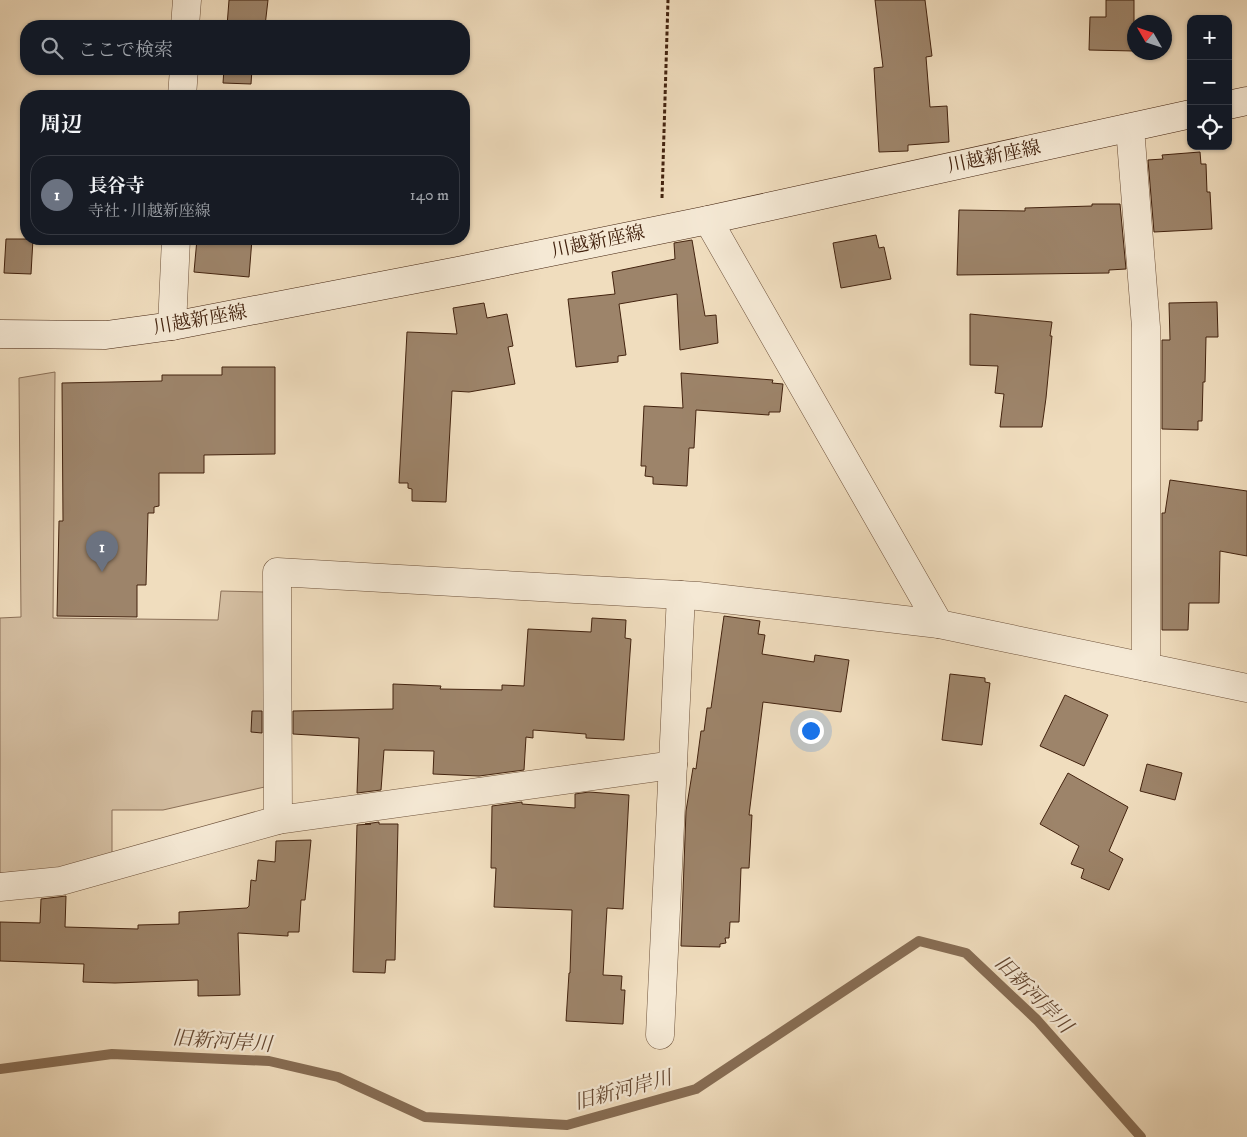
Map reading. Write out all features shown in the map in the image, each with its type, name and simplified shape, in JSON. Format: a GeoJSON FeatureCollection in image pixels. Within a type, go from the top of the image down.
{"type":"FeatureCollection","features":[{"type":"Feature","properties":{"kind":"street"},"geometry":{"type":"LineString","coordinates":[[186,20],[187,0]]}},
{"type":"Feature","properties":{"kind":"street"},"geometry":{"type":"LineString","coordinates":[[182,90],[184,75]]}},
{"type":"Feature","properties":{"kind":"street"},"geometry":{"type":"LineString","coordinates":[[1232,104],[1247,101]]}},
{"type":"Feature","properties":{"kind":"street","name":"川越新座線"},"geometry":{"type":"LineString","coordinates":[[0,334],[106,335],[172,326],[458,271],[708,220],[1187,115]]}},
{"type":"Feature","properties":{"kind":"street"},"geometry":{"type":"LineString","coordinates":[[1130,128],[1146,327],[1146,666]]}},
{"type":"Feature","properties":{"kind":"street"},"geometry":{"type":"LineString","coordinates":[[708,220],[939,624]]}},
{"type":"Feature","properties":{"kind":"street"},"geometry":{"type":"LineString","coordinates":[[172,326],[176,245]]}},
{"type":"Feature","properties":{"kind":"street"},"geometry":{"type":"LineString","coordinates":[[278,820],[277,572],[681,594],[939,624],[1247,688]]}},
{"type":"Feature","properties":{"kind":"street"},"geometry":{"type":"LineString","coordinates":[[660,1035],[681,594]]}},
{"type":"Feature","properties":{"kind":"street"},"geometry":{"type":"LineString","coordinates":[[0,886],[61,882],[278,820],[673,765]]}},
{"type":"Feature","properties":{"kind":"path"},"geometry":{"type":"LineString","coordinates":[[661,229],[668,0]]}},
{"type":"Feature","properties":{"kind":"shaded area"},"geometry":{"type":"Polygon","coordinates":[[[55,372],[53,618],[218,620],[221,591],[264,592],[269,786],[163,810],[112,810],[112,854],[57,869],[0,873],[0,618],[21,617],[19,378],[55,372]]]}},
{"type":"Feature","properties":{"kind":"building"},"geometry":{"type":"Polygon","coordinates":[[[229,0],[268,0],[266,20],[227,20],[229,0]]]}},
{"type":"Feature","properties":{"kind":"building"},"geometry":{"type":"Polygon","coordinates":[[[875,0],[925,0],[932,56],[926,57],[930,107],[947,106],[949,142],[908,145],[908,151],[879,152],[874,68],[883,67],[875,0]]]}},
{"type":"Feature","properties":{"kind":"building"},"geometry":{"type":"Polygon","coordinates":[[[1106,0],[1134,0],[1134,15],[1127,15],[1127,51],[1089,50],[1090,17],[1106,17],[1106,0]]]}},
{"type":"Feature","properties":{"kind":"building"},"geometry":{"type":"Polygon","coordinates":[[[224,75],[252,75],[251,84],[223,83],[224,75]]]}},
{"type":"Feature","properties":{"kind":"building"},"geometry":{"type":"Polygon","coordinates":[[[1200,152],[1201,164],[1206,164],[1207,192],[1210,192],[1212,229],[1154,232],[1148,160],[1163,159],[1162,155],[1200,152]]]}},
{"type":"Feature","properties":{"kind":"building"},"geometry":{"type":"Polygon","coordinates":[[[1092,204],[1120,204],[1126,269],[1109,270],[1109,273],[957,275],[959,210],[1025,211],[1025,208],[1092,206],[1092,204]]]}},
{"type":"Feature","properties":{"kind":"building"},"geometry":{"type":"Polygon","coordinates":[[[876,235],[879,248],[884,247],[891,279],[841,288],[833,243],[876,235]]]}},
{"type":"Feature","properties":{"kind":"building"},"geometry":{"type":"Polygon","coordinates":[[[6,239],[20,239],[20,245],[33,245],[31,274],[4,273],[6,239]]]}},
{"type":"Feature","properties":{"kind":"building"},"geometry":{"type":"Polygon","coordinates":[[[692,240],[705,316],[716,315],[718,343],[680,350],[677,294],[619,304],[626,355],[618,356],[618,362],[576,367],[568,299],[615,294],[612,272],[675,259],[674,243],[692,240]]]}},
{"type":"Feature","properties":{"kind":"building"},"geometry":{"type":"Polygon","coordinates":[[[196,245],[252,245],[249,277],[194,272],[196,245]]]}},
{"type":"Feature","properties":{"kind":"building"},"geometry":{"type":"Polygon","coordinates":[[[1217,302],[1218,337],[1206,337],[1202,421],[1198,421],[1198,430],[1162,429],[1162,340],[1170,340],[1169,303],[1217,302]]]}},
{"type":"Feature","properties":{"kind":"building"},"geometry":{"type":"Polygon","coordinates":[[[484,303],[487,318],[507,314],[513,346],[508,347],[515,384],[469,392],[452,391],[446,502],[412,501],[412,489],[408,488],[408,483],[399,483],[407,332],[457,334],[453,308],[484,303]]]}},
{"type":"Feature","properties":{"kind":"building"},"geometry":{"type":"Polygon","coordinates":[[[970,314],[1052,322],[1042,427],[1000,427],[1004,394],[995,393],[998,366],[970,365],[970,314]]]}},
{"type":"Feature","properties":{"kind":"building"},"geometry":{"type":"Polygon","coordinates":[[[222,367],[275,367],[275,454],[204,455],[204,473],[159,473],[159,506],[154,507],[154,513],[148,513],[146,585],[137,585],[137,617],[57,616],[59,521],[63,521],[62,383],[162,381],[162,375],[222,375],[222,367]]]}},
{"type":"Feature","properties":{"kind":"building"},"geometry":{"type":"Polygon","coordinates":[[[681,373],[773,380],[772,383],[783,384],[780,412],[769,412],[769,415],[696,410],[694,448],[689,448],[687,486],[653,484],[653,477],[645,476],[646,466],[641,466],[644,406],[683,408],[681,373]]]}},
{"type":"Feature","properties":{"kind":"building"},"geometry":{"type":"Polygon","coordinates":[[[1170,480],[1247,491],[1247,556],[1220,551],[1219,603],[1189,603],[1188,630],[1162,630],[1162,513],[1165,513],[1170,480]]]}},
{"type":"Feature","properties":{"kind":"building"},"geometry":{"type":"Polygon","coordinates":[[[724,616],[760,621],[758,634],[765,635],[762,654],[814,662],[815,655],[849,660],[841,712],[763,702],[749,815],[752,815],[749,868],[741,868],[739,922],[730,922],[729,938],[725,938],[726,943],[720,944],[720,947],[681,946],[686,811],[693,768],[696,769],[701,731],[704,731],[707,708],[711,708],[724,616]]]}},
{"type":"Feature","properties":{"kind":"building"},"geometry":{"type":"Polygon","coordinates":[[[592,618],[626,620],[625,638],[631,639],[624,740],[586,738],[586,734],[533,730],[533,738],[526,737],[524,770],[479,776],[433,774],[434,751],[384,750],[381,790],[357,793],[359,738],[293,734],[293,711],[393,709],[393,684],[441,686],[440,689],[502,690],[502,685],[524,686],[528,629],[591,632],[592,618]]]}},
{"type":"Feature","properties":{"kind":"building"},"geometry":{"type":"Polygon","coordinates":[[[950,674],[985,678],[985,682],[990,683],[982,745],[942,740],[950,674]]]}},
{"type":"Feature","properties":{"kind":"building"},"geometry":{"type":"Polygon","coordinates":[[[1065,695],[1108,715],[1084,766],[1040,746],[1065,695]]]}},
{"type":"Feature","properties":{"kind":"building"},"geometry":{"type":"Polygon","coordinates":[[[252,711],[262,711],[262,733],[251,732],[252,711]]]}},
{"type":"Feature","properties":{"kind":"building"},"geometry":{"type":"Polygon","coordinates":[[[1147,764],[1182,773],[1175,800],[1140,791],[1147,764]]]}},
{"type":"Feature","properties":{"kind":"building"},"geometry":{"type":"Polygon","coordinates":[[[1068,773],[1128,807],[1109,851],[1123,859],[1109,890],[1081,878],[1084,869],[1071,864],[1079,846],[1040,824],[1068,773]]]}},
{"type":"Feature","properties":{"kind":"building"},"geometry":{"type":"Polygon","coordinates":[[[589,792],[629,795],[623,909],[607,908],[603,975],[622,976],[621,990],[625,990],[623,1024],[566,1021],[572,910],[494,907],[496,868],[491,868],[492,806],[522,802],[522,804],[575,808],[575,794],[589,792]]]}},
{"type":"Feature","properties":{"kind":"building"},"geometry":{"type":"Polygon","coordinates":[[[379,822],[379,824],[398,824],[395,960],[386,960],[385,973],[353,972],[357,825],[379,822]]]}},
{"type":"Feature","properties":{"kind":"building"},"geometry":{"type":"Polygon","coordinates":[[[311,840],[305,900],[301,900],[299,932],[288,932],[288,936],[238,933],[240,995],[198,996],[198,980],[115,983],[83,982],[84,964],[0,961],[0,922],[40,923],[41,899],[66,896],[65,927],[138,929],[138,925],[179,924],[179,912],[247,908],[249,906],[251,880],[256,881],[258,860],[275,862],[276,841],[311,840]]]}},
{"type":"Feature","properties":{"kind":"waterway","name":"旧新河岸川"},"geometry":{"type":"LineString","coordinates":[[0,1069],[112,1054],[269,1061],[338,1077],[425,1117],[567,1125],[696,1089],[919,941],[966,953],[1037,1020],[1141,1137]]}},
{"type":"Feature","properties":{"kind":"place","name":"長谷寺"},"geometry":{"type":"Point","coordinates":[102,572]}}]}
